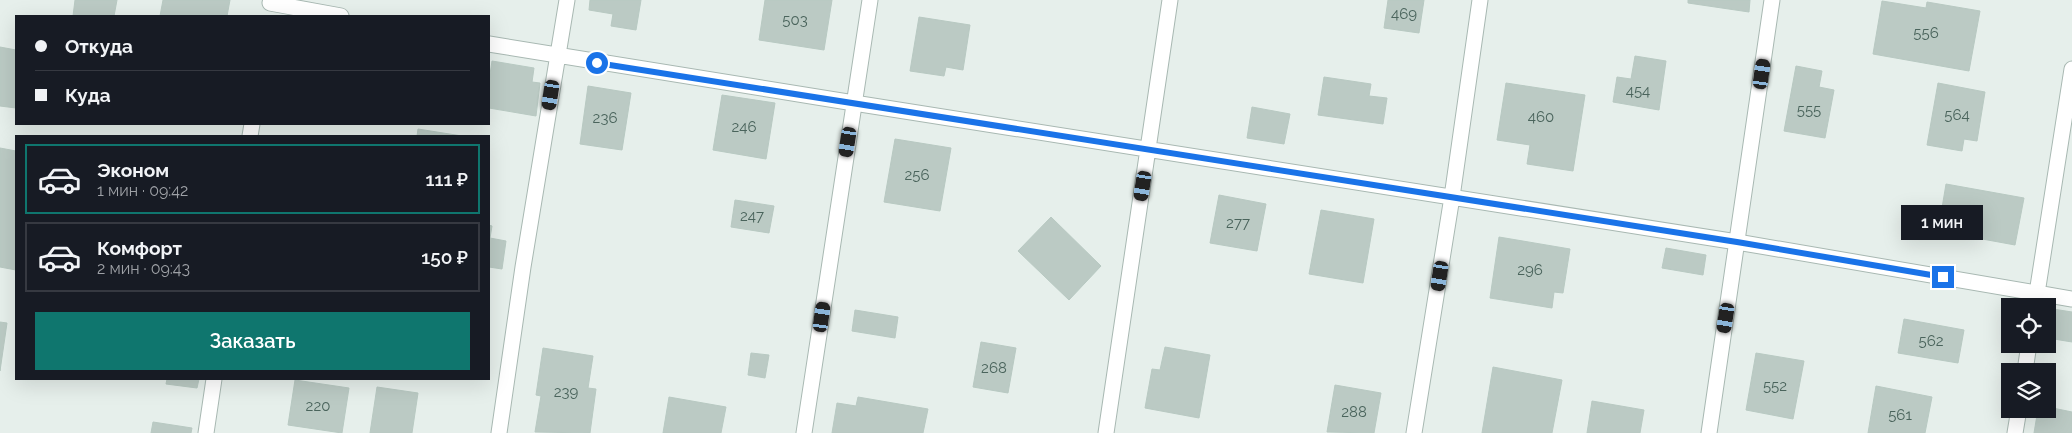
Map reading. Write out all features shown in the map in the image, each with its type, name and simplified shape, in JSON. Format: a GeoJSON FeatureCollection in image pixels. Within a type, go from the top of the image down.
{"type":"FeatureCollection","features":[{"type":"Feature","properties":{"kind":"street"},"geometry":{"type":"LineString","coordinates":[[499,433],[523,267],[567,0]]}},
{"type":"Feature","properties":{"kind":"street"},"geometry":{"type":"LineString","coordinates":[[804,433],[870,0]]}},
{"type":"Feature","properties":{"kind":"street"},"geometry":{"type":"LineString","coordinates":[[1106,433],[1170,0]]}},
{"type":"Feature","properties":{"kind":"street"},"geometry":{"type":"LineString","coordinates":[[1414,433],[1452,197],[1480,0]]}},
{"type":"Feature","properties":{"kind":"street"},"geometry":{"type":"LineString","coordinates":[[1709,433],[1772,0]]}},
{"type":"Feature","properties":{"kind":"street"},"geometry":{"type":"LineString","coordinates":[[269,6],[334,15]]}},
{"type":"Feature","properties":{"kind":"street"},"geometry":{"type":"LineString","coordinates":[[490,44],[1737,242],[2026,298]]}},
{"type":"Feature","properties":{"kind":"street"},"geometry":{"type":"LineString","coordinates":[[2036,298],[2072,70]]}},
{"type":"Feature","properties":{"kind":"street"},"geometry":{"type":"LineString","coordinates":[[2056,299],[2072,299]]}},
{"type":"Feature","properties":{"kind":"street"},"geometry":{"type":"LineString","coordinates":[[206,433],[214,380]]}},
{"type":"Feature","properties":{"kind":"street"},"geometry":{"type":"LineString","coordinates":[[2015,433],[2018,418]]}},
{"type":"Feature","properties":{"kind":"building"},"geometry":{"type":"Polygon","coordinates":[[[75,0],[117,0],[114,15],[73,15],[75,0]]]}},
{"type":"Feature","properties":{"kind":"building"},"geometry":{"type":"Polygon","coordinates":[[[163,0],[230,0],[227,15],[160,15],[163,0]]]}},
{"type":"Feature","properties":{"kind":"building"},"geometry":{"type":"Polygon","coordinates":[[[590,0],[641,0],[636,30],[611,26],[613,14],[589,10],[590,0]]]}},
{"type":"Feature","properties":{"kind":"building"},"geometry":{"type":"Polygon","coordinates":[[[765,0],[832,0],[824,50],[759,40],[765,0]]]}},
{"type":"Feature","properties":{"kind":"building"},"geometry":{"type":"Polygon","coordinates":[[[1388,0],[1424,0],[1419,33],[1384,28],[1388,0]]]}},
{"type":"Feature","properties":{"kind":"building"},"geometry":{"type":"Polygon","coordinates":[[[1688,0],[1750,0],[1749,12],[1688,3],[1688,0]]]}},
{"type":"Feature","properties":{"kind":"building"},"geometry":{"type":"Polygon","coordinates":[[[1882,1],[1926,8],[1927,2],[1980,11],[1969,71],[1873,54],[1882,1]]]}},
{"type":"Feature","properties":{"kind":"building"},"geometry":{"type":"Polygon","coordinates":[[[919,17],[970,25],[963,70],[946,67],[944,76],[910,71],[919,17]]]}},
{"type":"Feature","properties":{"kind":"building"},"geometry":{"type":"Polygon","coordinates":[[[0,47],[15,50],[15,108],[0,106],[0,47]]]}},
{"type":"Feature","properties":{"kind":"building"},"geometry":{"type":"Polygon","coordinates":[[[1635,56],[1666,61],[1659,110],[1613,102],[1617,77],[1631,79],[1635,56]]]}},
{"type":"Feature","properties":{"kind":"building"},"geometry":{"type":"Polygon","coordinates":[[[492,61],[534,68],[532,82],[540,83],[536,116],[490,108],[492,61]]]}},
{"type":"Feature","properties":{"kind":"building"},"geometry":{"type":"Polygon","coordinates":[[[1796,66],[1822,71],[1819,87],[1834,90],[1825,138],[1784,131],[1796,66]]]}},
{"type":"Feature","properties":{"kind":"building"},"geometry":{"type":"Polygon","coordinates":[[[1324,77],[1371,84],[1369,96],[1387,98],[1383,124],[1318,115],[1324,77]]]}},
{"type":"Feature","properties":{"kind":"building"},"geometry":{"type":"Polygon","coordinates":[[[1506,83],[1585,95],[1573,171],[1527,164],[1530,145],[1497,140],[1506,83]]]}},
{"type":"Feature","properties":{"kind":"building"},"geometry":{"type":"Polygon","coordinates":[[[1938,83],[1985,92],[1977,141],[1964,139],[1962,151],[1927,145],[1938,83]]]}},
{"type":"Feature","properties":{"kind":"building"},"geometry":{"type":"Polygon","coordinates":[[[588,86],[631,93],[622,150],[580,144],[588,86]]]}},
{"type":"Feature","properties":{"kind":"building"},"geometry":{"type":"Polygon","coordinates":[[[722,95],[775,103],[766,159],[713,150],[722,95]]]}},
{"type":"Feature","properties":{"kind":"building"},"geometry":{"type":"Polygon","coordinates":[[[1252,107],[1290,114],[1284,144],[1247,138],[1252,107]]]}},
{"type":"Feature","properties":{"kind":"building"},"geometry":{"type":"Polygon","coordinates":[[[418,129],[456,135],[417,135],[418,129]]]}},
{"type":"Feature","properties":{"kind":"building"},"geometry":{"type":"Polygon","coordinates":[[[895,139],[951,148],[940,211],[884,202],[895,139]]]}},
{"type":"Feature","properties":{"kind":"building"},"geometry":{"type":"Polygon","coordinates":[[[0,148],[15,151],[15,270],[0,267],[0,148]]]}},
{"type":"Feature","properties":{"kind":"building"},"geometry":{"type":"Polygon","coordinates":[[[1946,184],[2024,198],[2015,245],[1955,234],[1959,211],[1942,208],[1946,184]]]}},
{"type":"Feature","properties":{"kind":"building"},"geometry":{"type":"Polygon","coordinates":[[[1219,195],[1266,204],[1257,251],[1210,243],[1219,195]]]}},
{"type":"Feature","properties":{"kind":"building"},"geometry":{"type":"Polygon","coordinates":[[[735,200],[774,206],[769,233],[731,227],[735,200]]]}},
{"type":"Feature","properties":{"kind":"building"},"geometry":{"type":"Polygon","coordinates":[[[1321,210],[1374,219],[1363,283],[1309,274],[1321,210]]]}},
{"type":"Feature","properties":{"kind":"building"},"geometry":{"type":"Polygon","coordinates":[[[1051,217],[1101,266],[1069,300],[1018,251],[1051,217]]]}},
{"type":"Feature","properties":{"kind":"building"},"geometry":{"type":"Polygon","coordinates":[[[1499,237],[1570,249],[1563,293],[1554,292],[1552,308],[1490,298],[1499,237]]]}},
{"type":"Feature","properties":{"kind":"building"},"geometry":{"type":"Polygon","coordinates":[[[490,238],[506,241],[502,269],[490,267],[490,238]]]}},
{"type":"Feature","properties":{"kind":"building"},"geometry":{"type":"Polygon","coordinates":[[[1666,248],[1706,255],[1703,275],[1662,268],[1666,248]]]}},
{"type":"Feature","properties":{"kind":"building"},"geometry":{"type":"Polygon","coordinates":[[[2056,309],[2072,312],[2072,342],[2056,339],[2056,309]]]}},
{"type":"Feature","properties":{"kind":"building"},"geometry":{"type":"Polygon","coordinates":[[[855,310],[898,317],[895,338],[852,331],[855,310]]]}},
{"type":"Feature","properties":{"kind":"building"},"geometry":{"type":"Polygon","coordinates":[[[1904,319],[1964,330],[1958,363],[1898,353],[1904,319]]]}},
{"type":"Feature","properties":{"kind":"building"},"geometry":{"type":"Polygon","coordinates":[[[0,322],[7,323],[0,371],[0,322]]]}},
{"type":"Feature","properties":{"kind":"building"},"geometry":{"type":"Polygon","coordinates":[[[981,342],[1016,348],[1008,393],[973,387],[981,342]]]}},
{"type":"Feature","properties":{"kind":"building"},"geometry":{"type":"Polygon","coordinates":[[[1165,347],[1210,355],[1199,418],[1145,408],[1152,369],[1160,370],[1165,347]]]}},
{"type":"Feature","properties":{"kind":"building"},"geometry":{"type":"Polygon","coordinates":[[[543,348],[593,356],[588,388],[596,389],[590,433],[535,432],[541,396],[536,395],[543,348]]]}},
{"type":"Feature","properties":{"kind":"building"},"geometry":{"type":"Polygon","coordinates":[[[751,353],[769,355],[765,378],[748,375],[751,353]]]}},
{"type":"Feature","properties":{"kind":"building"},"geometry":{"type":"Polygon","coordinates":[[[1756,353],[1804,361],[1793,419],[1746,410],[1756,353]]]}},
{"type":"Feature","properties":{"kind":"building"},"geometry":{"type":"Polygon","coordinates":[[[1493,367],[1562,380],[1552,433],[1482,433],[1493,367]]]}},
{"type":"Feature","properties":{"kind":"building"},"geometry":{"type":"Polygon","coordinates":[[[167,380],[199,380],[197,388],[166,384],[167,380]]]}},
{"type":"Feature","properties":{"kind":"building"},"geometry":{"type":"Polygon","coordinates":[[[295,380],[349,388],[342,433],[288,425],[295,380]]]}},
{"type":"Feature","properties":{"kind":"building"},"geometry":{"type":"Polygon","coordinates":[[[1335,385],[1381,393],[1374,433],[1327,432],[1335,385]]]}},
{"type":"Feature","properties":{"kind":"building"},"geometry":{"type":"Polygon","coordinates":[[[1876,386],[1932,397],[1925,433],[1868,433],[1876,386]]]}},
{"type":"Feature","properties":{"kind":"building"},"geometry":{"type":"Polygon","coordinates":[[[377,387],[418,393],[412,433],[370,433],[377,387]]]}},
{"type":"Feature","properties":{"kind":"building"},"geometry":{"type":"Polygon","coordinates":[[[669,397],[726,407],[721,433],[663,433],[669,397]]]}},
{"type":"Feature","properties":{"kind":"building"},"geometry":{"type":"Polygon","coordinates":[[[858,397],[928,409],[923,433],[832,433],[837,403],[856,406],[858,397]]]}},
{"type":"Feature","properties":{"kind":"building"},"geometry":{"type":"Polygon","coordinates":[[[1592,401],[1644,410],[1640,433],[1587,433],[1592,401]]]}},
{"type":"Feature","properties":{"kind":"building"},"geometry":{"type":"Polygon","coordinates":[[[2056,409],[2072,412],[2072,433],[2034,433],[2036,418],[2056,418],[2056,409]]]}},
{"type":"Feature","properties":{"kind":"building"},"geometry":{"type":"Polygon","coordinates":[[[153,422],[192,428],[191,433],[151,433],[153,422]]]}},
{"type":"Feature","properties":{"kind":"route"},"geometry":{"type":"LineString","coordinates":[[597,63],[1149,148],[1737,242],[1943,277]]}}]}
